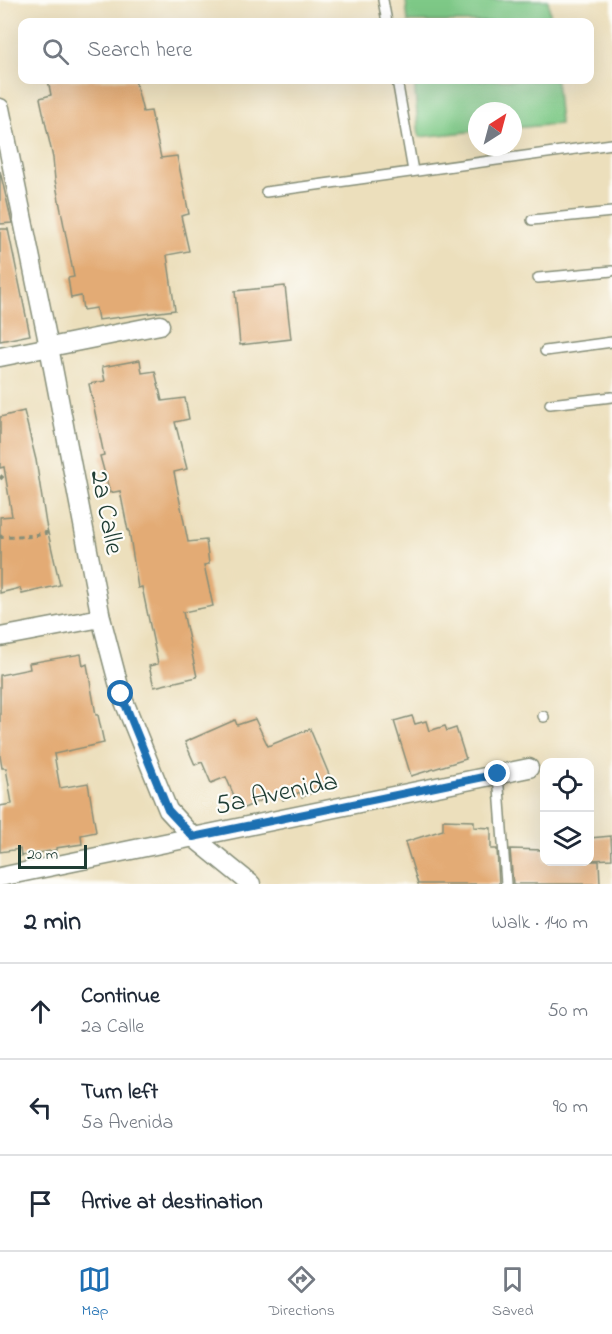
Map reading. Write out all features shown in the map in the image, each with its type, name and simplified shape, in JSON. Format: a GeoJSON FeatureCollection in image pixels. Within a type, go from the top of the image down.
{"type":"FeatureCollection","features":[{"type":"Feature","properties":{"kind":"street","name":"2a Calle"},"geometry":{"type":"LineString","coordinates":[[1,118],[49,347],[101,618],[121,694],[168,810],[193,837],[251,884]]}},
{"type":"Feature","properties":{"kind":"street"},"geometry":{"type":"LineString","coordinates":[[0,357],[160,325]]}},
{"type":"Feature","properties":{"kind":"street"},"geometry":{"type":"LineString","coordinates":[[0,637],[101,618]]}},
{"type":"Feature","properties":{"kind":"street","name":"5a Avenida"},"geometry":{"type":"LineString","coordinates":[[0,877],[529,768]]}},
{"type":"Feature","properties":{"kind":"lane"},"geometry":{"type":"LineString","coordinates":[[383,0],[386,18]]}},
{"type":"Feature","properties":{"kind":"lane"},"geometry":{"type":"LineString","coordinates":[[398,84],[413,171]]}},
{"type":"Feature","properties":{"kind":"lane"},"geometry":{"type":"LineString","coordinates":[[266,192],[612,144]]}},
{"type":"Feature","properties":{"kind":"lane"},"geometry":{"type":"LineString","coordinates":[[532,220],[612,212]]}},
{"type":"Feature","properties":{"kind":"lane"},"geometry":{"type":"LineString","coordinates":[[538,278],[612,271]]}},
{"type":"Feature","properties":{"kind":"lane"},"geometry":{"type":"LineString","coordinates":[[545,351],[612,342]]}},
{"type":"Feature","properties":{"kind":"lane"},"geometry":{"type":"LineString","coordinates":[[550,404],[612,397]]}},
{"type":"Feature","properties":{"kind":"lane"},"geometry":{"type":"LineString","coordinates":[[498,774],[506,884]]}},
{"type":"Feature","properties":{"kind":"path"},"geometry":{"type":"LineString","coordinates":[[0,479],[6,472]]}},
{"type":"Feature","properties":{"kind":"path"},"geometry":{"type":"LineString","coordinates":[[0,535],[18,537],[50,532]]}},
{"type":"Feature","properties":{"kind":"green space"},"geometry":{"type":"Polygon","coordinates":[[[406,0],[548,0],[550,18],[408,18],[406,0]]]}},
{"type":"Feature","properties":{"kind":"green space"},"geometry":{"type":"Polygon","coordinates":[[[414,84],[556,84],[560,124],[522,127],[522,102],[468,102],[468,132],[419,137],[414,84]]]}},
{"type":"Feature","properties":{"kind":"building"},"geometry":{"type":"Polygon","coordinates":[[[49,84],[136,84],[143,112],[151,111],[161,158],[177,156],[189,214],[181,216],[189,251],[167,255],[175,310],[98,320],[96,308],[83,310],[81,296],[71,298],[68,278],[74,277],[40,98],[51,95],[49,84]]]}},
{"type":"Feature","properties":{"kind":"building"},"geometry":{"type":"Polygon","coordinates":[[[0,171],[12,223],[0,224],[0,171]]]}},
{"type":"Feature","properties":{"kind":"building"},"geometry":{"type":"Polygon","coordinates":[[[0,229],[8,229],[30,335],[0,341],[0,229]]]}},
{"type":"Feature","properties":{"kind":"building"},"geometry":{"type":"Polygon","coordinates":[[[285,286],[291,339],[240,345],[235,291],[285,286]]]}},
{"type":"Feature","properties":{"kind":"building"},"geometry":{"type":"Polygon","coordinates":[[[140,360],[142,373],[155,371],[162,401],[185,398],[189,419],[175,422],[187,469],[174,472],[188,542],[206,540],[209,564],[204,565],[213,606],[183,612],[197,677],[154,687],[149,666],[158,664],[142,587],[138,588],[120,491],[110,493],[100,456],[104,455],[89,384],[105,381],[102,367],[140,360]]]}},
{"type":"Feature","properties":{"kind":"building"},"geometry":{"type":"Polygon","coordinates":[[[24,411],[36,460],[46,524],[60,585],[22,594],[20,588],[0,593],[0,517],[12,516],[4,467],[0,468],[0,417],[24,411]]]}},
{"type":"Feature","properties":{"kind":"building"},"geometry":{"type":"Polygon","coordinates":[[[81,654],[83,666],[87,664],[96,715],[98,715],[104,743],[54,754],[60,788],[88,783],[96,832],[81,835],[82,844],[56,848],[56,850],[21,856],[20,849],[0,852],[0,806],[12,804],[6,768],[2,768],[0,756],[0,675],[30,669],[29,663],[81,654]]]}},
{"type":"Feature","properties":{"kind":"building"},"geometry":{"type":"Polygon","coordinates":[[[412,716],[415,724],[426,721],[429,731],[445,726],[447,731],[456,728],[466,759],[411,776],[394,721],[412,716]]]}},
{"type":"Feature","properties":{"kind":"building"},"geometry":{"type":"Polygon","coordinates":[[[255,719],[268,746],[310,729],[333,784],[302,797],[300,792],[283,800],[279,792],[240,810],[226,777],[211,783],[202,762],[195,765],[185,742],[235,720],[237,725],[255,719]]]}},
{"type":"Feature","properties":{"kind":"building"},"geometry":{"type":"Polygon","coordinates":[[[443,820],[474,821],[474,827],[491,828],[491,849],[497,849],[499,884],[418,884],[405,842],[443,830],[443,820]]]}},
{"type":"Feature","properties":{"kind":"building"},"geometry":{"type":"Polygon","coordinates":[[[611,836],[612,859],[594,860],[594,838],[611,836]]]}},
{"type":"Feature","properties":{"kind":"building"},"geometry":{"type":"Polygon","coordinates":[[[510,849],[540,850],[540,866],[594,866],[594,861],[599,861],[600,884],[513,884],[510,849]]]}},
{"type":"Feature","properties":{"kind":"route"},"geometry":{"type":"LineString","coordinates":[[121,694],[168,810],[193,837],[498,774]]}}]}
